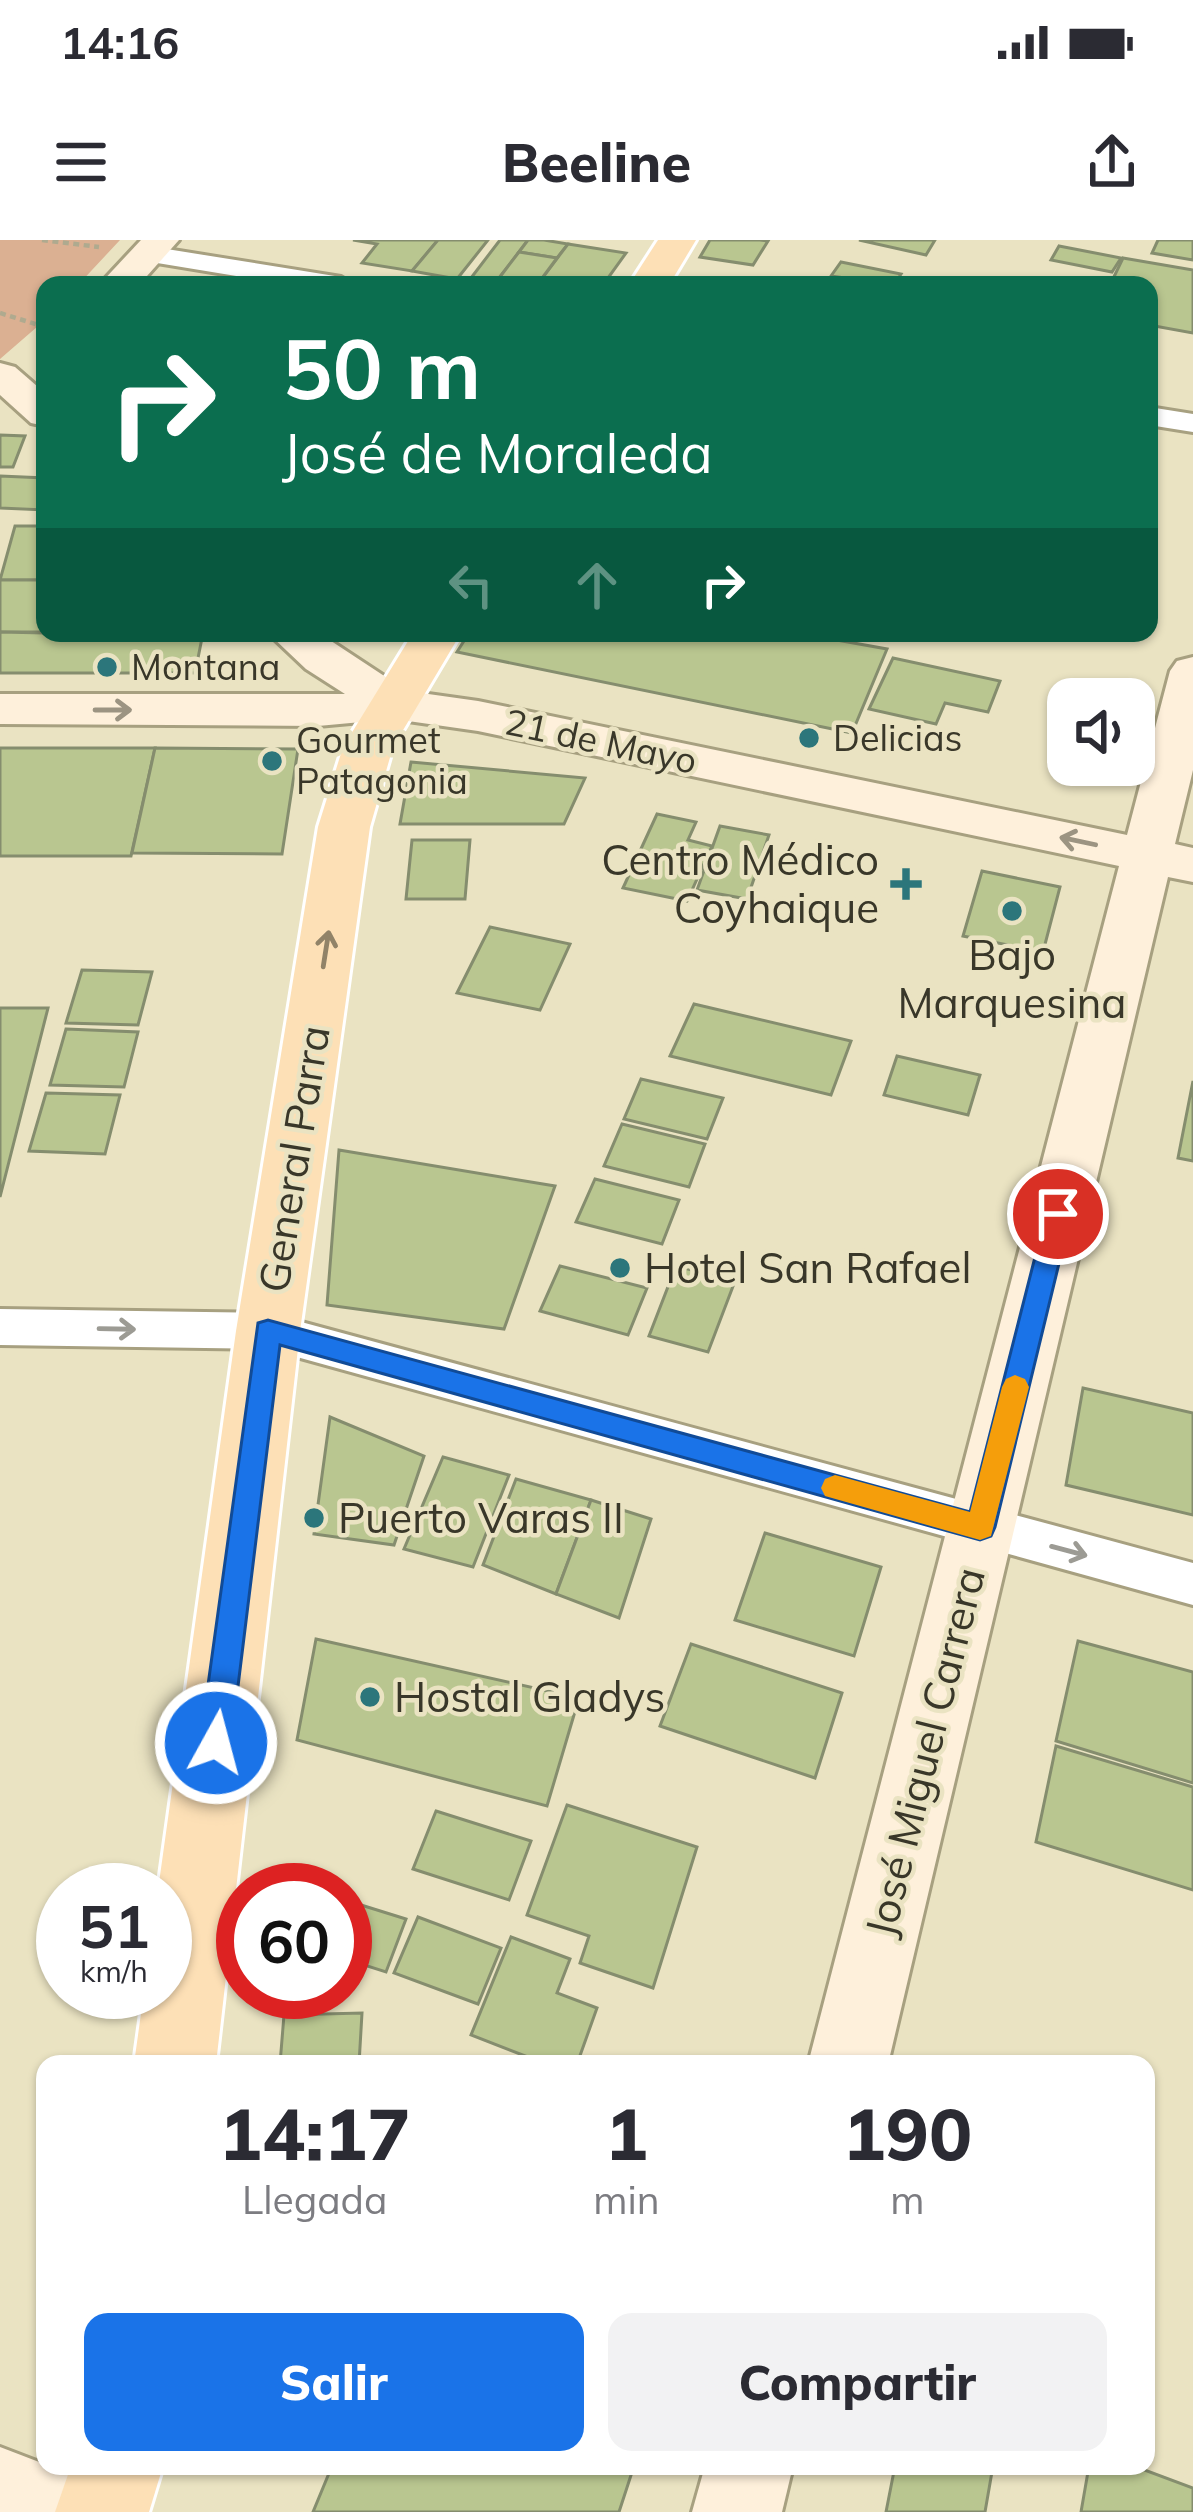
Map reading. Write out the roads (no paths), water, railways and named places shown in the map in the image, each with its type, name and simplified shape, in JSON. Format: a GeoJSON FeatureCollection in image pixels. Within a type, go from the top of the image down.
{"type":"FeatureCollection","features":[{"type":"Feature","properties":{"kind":"main road"},"geometry":{"type":"LineString","coordinates":[[655,276],[677,240]]}},
{"type":"Feature","properties":{"kind":"main road","name":"General Parra"},"geometry":{"type":"LineString","coordinates":[[176,2055],[268,1331],[350,799],[368,747],[432,642]]}},
{"type":"Feature","properties":{"kind":"main road"},"geometry":{"type":"LineString","coordinates":[[102,2512],[114,2475]]}},
{"type":"Feature","properties":{"kind":"street"},"geometry":{"type":"LineString","coordinates":[[127,276],[155,247],[297,276]]}},
{"type":"Feature","properties":{"kind":"street"},"geometry":{"type":"LineString","coordinates":[[36,361],[0,375],[36,406]]}},
{"type":"Feature","properties":{"kind":"street"},"geometry":{"type":"LineString","coordinates":[[1158,418],[1193,424]]}},
{"type":"Feature","properties":{"kind":"street"},"geometry":{"type":"LineString","coordinates":[[226,711],[280,677],[290,664],[293,642]]}},
{"type":"Feature","properties":{"kind":"street"},"geometry":{"type":"LineString","coordinates":[[303,642],[394,704]]}},
{"type":"Feature","properties":{"kind":"street","name":"José Miguel Carrera"},"geometry":{"type":"LineString","coordinates":[[850,2055],[980,1527],[1170,860],[1193,671]]}},
{"type":"Feature","properties":{"kind":"street","name":"21 de Mayo"},"geometry":{"type":"LineString","coordinates":[[0,710],[318,711],[394,704],[478,716],[1170,860]]}},
{"type":"Feature","properties":{"kind":"street"},"geometry":{"type":"LineString","coordinates":[[0,1327],[268,1331],[1193,1584]]}},
{"type":"Feature","properties":{"kind":"street"},"geometry":{"type":"LineString","coordinates":[[737,2512],[747,2475]]}},
{"type":"Feature","properties":{"kind":"street"},"geometry":{"type":"LineString","coordinates":[[0,2491],[54,2512]]}},
{"type":"Feature","properties":{"kind":"place","name":"Montana"},"geometry":{"type":"Point","coordinates":[107,667]}},
{"type":"Feature","properties":{"kind":"place","name":"Delicias"},"geometry":{"type":"Point","coordinates":[809,738]}},
{"type":"Feature","properties":{"kind":"place","name":"Gourmet Patagonia"},"geometry":{"type":"Point","coordinates":[272,761]}},
{"type":"Feature","properties":{"kind":"place","name":"Centro Médico Coyhaique"},"geometry":{"type":"Point","coordinates":[906,884]}},
{"type":"Feature","properties":{"kind":"place","name":"Bajo Marquesina"},"geometry":{"type":"Point","coordinates":[1012,911]}},
{"type":"Feature","properties":{"kind":"place","name":"Hotel San Rafael"},"geometry":{"type":"Point","coordinates":[620,1268]}},
{"type":"Feature","properties":{"kind":"place","name":"Puerto Varas II"},"geometry":{"type":"Point","coordinates":[314,1518]}},
{"type":"Feature","properties":{"kind":"place","name":"Hostal Gladys"},"geometry":{"type":"Point","coordinates":[370,1697]}}]}
